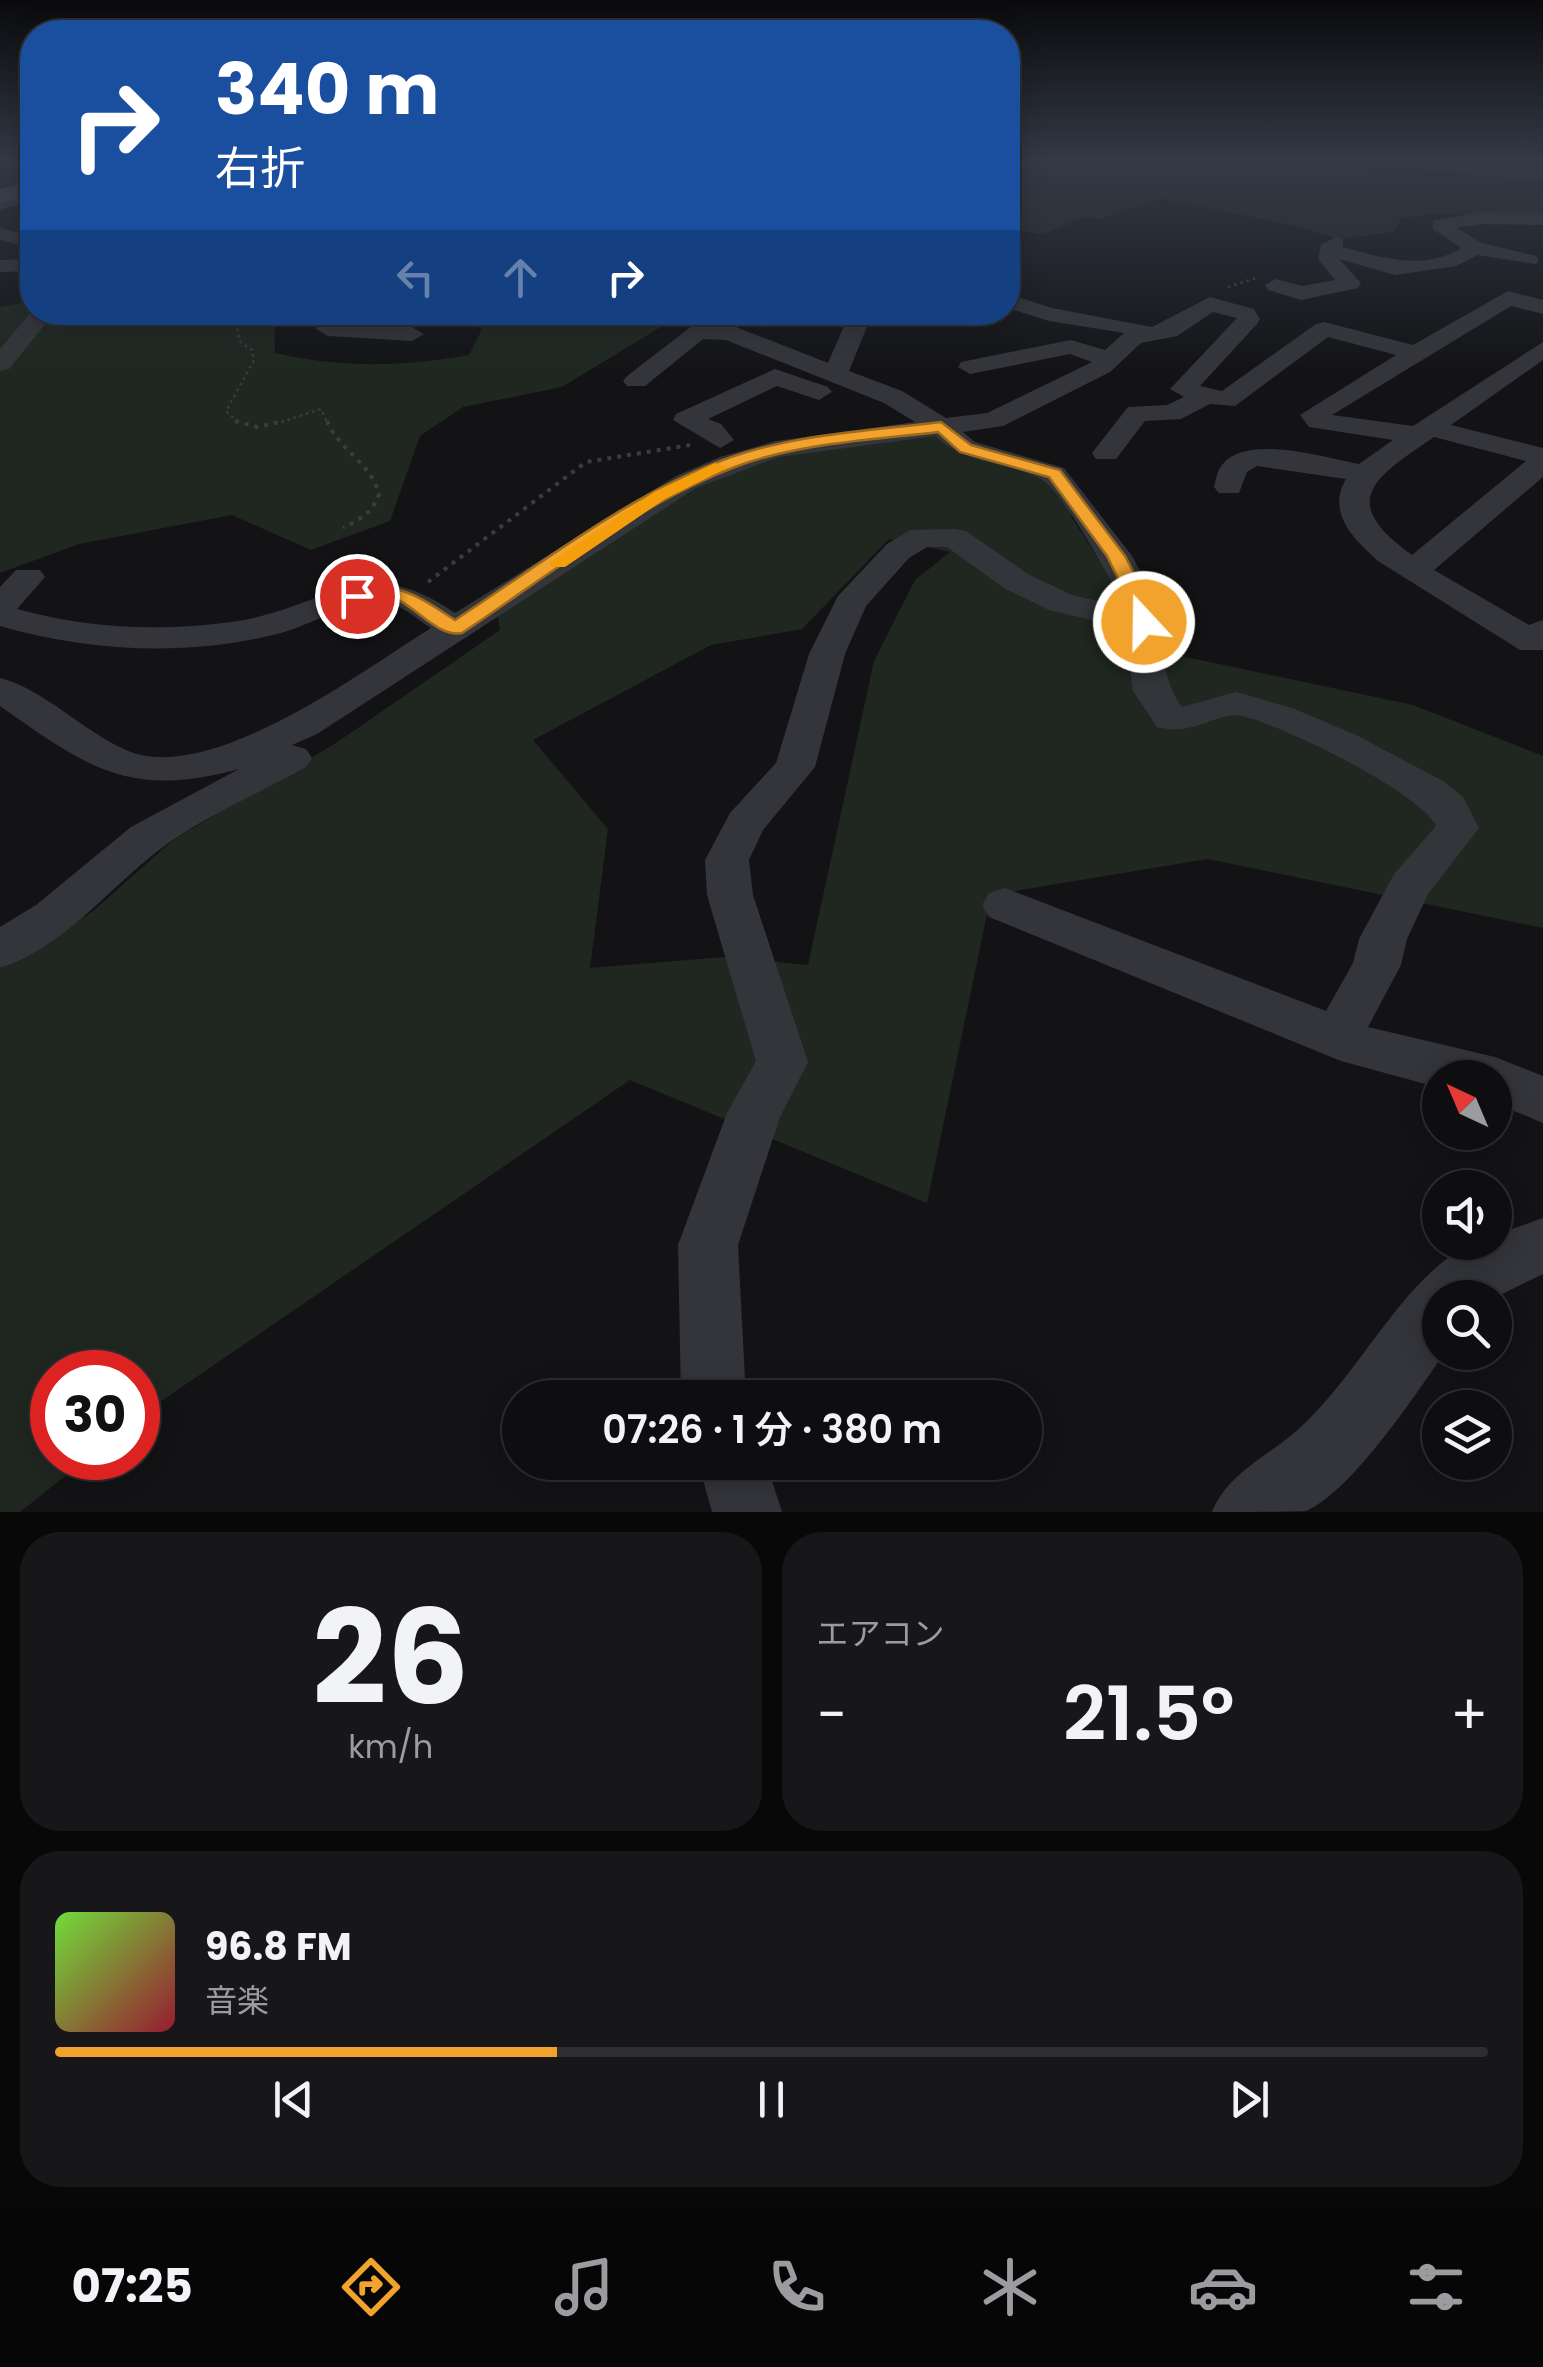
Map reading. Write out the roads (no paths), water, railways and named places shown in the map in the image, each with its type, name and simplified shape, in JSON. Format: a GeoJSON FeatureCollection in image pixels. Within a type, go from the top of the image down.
{"type":"FeatureCollection","features":[{"type":"Feature","properties":{"kind":"street"},"geometry":{"type":"LineString","coordinates":[[1452,233],[1475,248],[1529,260]]}},
{"type":"Feature","properties":{"kind":"street"},"geometry":{"type":"LineString","coordinates":[[1276,284],[1302,293],[1350,283],[1334,270],[1334,245],[1398,269],[1456,260],[1475,248]]}},
{"type":"Feature","properties":{"kind":"street"},"geometry":{"type":"LineString","coordinates":[[1543,307],[1513,293],[1313,414],[1318,421],[1423,431],[1543,460]]}},
{"type":"Feature","properties":{"kind":"street"},"geometry":{"type":"LineString","coordinates":[[717,460],[992,420],[1040,400],[1112,360],[1142,329],[1049,314],[1020,295]]}},
{"type":"Feature","properties":{"kind":"street"},"geometry":{"type":"LineString","coordinates":[[1135,336],[1169,330],[1210,304],[1246,314],[1249,319],[1183,388],[1226,400],[1324,329],[1413,352]]}},
{"type":"Feature","properties":{"kind":"street"},"geometry":{"type":"LineString","coordinates":[[0,364],[33,325]]}},
{"type":"Feature","properties":{"kind":"street"},"geometry":{"type":"LineString","coordinates":[[327,325],[328,329],[412,334]]}},
{"type":"Feature","properties":{"kind":"street"},"geometry":{"type":"LineString","coordinates":[[707,325],[893,396],[941,426],[966,448],[1054,474],[1116,556],[1145,613],[1141,622]]}},
{"type":"Feature","properties":{"kind":"street"},"geometry":{"type":"LineString","coordinates":[[835,376],[857,325]]}},
{"type":"Feature","properties":{"kind":"street"},"geometry":{"type":"LineString","coordinates":[[636,381],[698,332],[724,332]]}},
{"type":"Feature","properties":{"kind":"street"},"geometry":{"type":"LineString","coordinates":[[970,368],[1071,347],[1112,360]]}},
{"type":"Feature","properties":{"kind":"street"},"geometry":{"type":"LineString","coordinates":[[1543,349],[1364,474],[1352,498],[1358,521],[1386,550],[1533,642],[1543,631]]}},
{"type":"Feature","properties":{"kind":"street"},"geometry":{"type":"LineString","coordinates":[[943,355],[1040,400]]}},
{"type":"Feature","properties":{"kind":"street"},"geometry":{"type":"LineString","coordinates":[[666,407],[782,356]]}},
{"type":"Feature","properties":{"kind":"street"},"geometry":{"type":"LineString","coordinates":[[0,688],[67,735],[118,763],[153,770],[230,759],[277,740],[717,460],[777,427],[862,412],[856,405],[775,377],[686,420],[710,430],[717,460]]}},
{"type":"Feature","properties":{"kind":"street"},"geometry":{"type":"LineString","coordinates":[[1106,454],[1136,413],[1172,413],[1208,395]]}},
{"type":"Feature","properties":{"kind":"street"},"geometry":{"type":"LineString","coordinates":[[1460,406],[1532,426]]}},
{"type":"Feature","properties":{"kind":"street"},"geometry":{"type":"LineString","coordinates":[[1229,487],[1234,468],[1260,456],[1364,474]]}},
{"type":"Feature","properties":{"kind":"street"},"geometry":{"type":"LineString","coordinates":[[1415,569],[1543,460]]}},
{"type":"Feature","properties":{"kind":"street"},"geometry":{"type":"LineString","coordinates":[[713,1380],[708,1244],[754,1114],[782,1062],[730,895],[727,860],[745,823],[795,767],[827,654],[850,603],[898,551],[920,538],[956,538],[1016,580],[1061,602],[1141,622]]}},
{"type":"Feature","properties":{"kind":"street"},"geometry":{"type":"LineString","coordinates":[[0,950],[52,916],[146,838],[294,757],[464,645],[472,633],[404,596],[382,591],[271,624],[188,635],[107,635],[24,623],[3,616],[0,609],[28,577]]}},
{"type":"Feature","properties":{"kind":"street"},"geometry":{"type":"LineString","coordinates":[[1141,622],[1147,659],[1144,674],[1156,702],[1170,719],[1184,720],[1232,703],[1262,708],[1414,783],[1446,804],[1458,828],[1410,886],[1384,939],[1377,966],[1337,1038]]}},
{"type":"Feature","properties":{"kind":"street"},"geometry":{"type":"LineString","coordinates":[[1004,905],[1337,1038],[1422,1060]]}},
{"type":"Feature","properties":{"kind":"street"},"geometry":{"type":"LineString","coordinates":[[1512,1087],[1543,1100]]}},
{"type":"Feature","properties":{"kind":"street"},"geometry":{"type":"LineString","coordinates":[[1465,1280],[1490,1264],[1543,1246]]}},
{"type":"Feature","properties":{"kind":"street"},"geometry":{"type":"LineString","coordinates":[[1247,1512],[1308,1466],[1341,1434],[1369,1404],[1422,1331]]}},
{"type":"Feature","properties":{"kind":"street"},"geometry":{"type":"LineString","coordinates":[[738,1480],[748,1512]]}}]}
